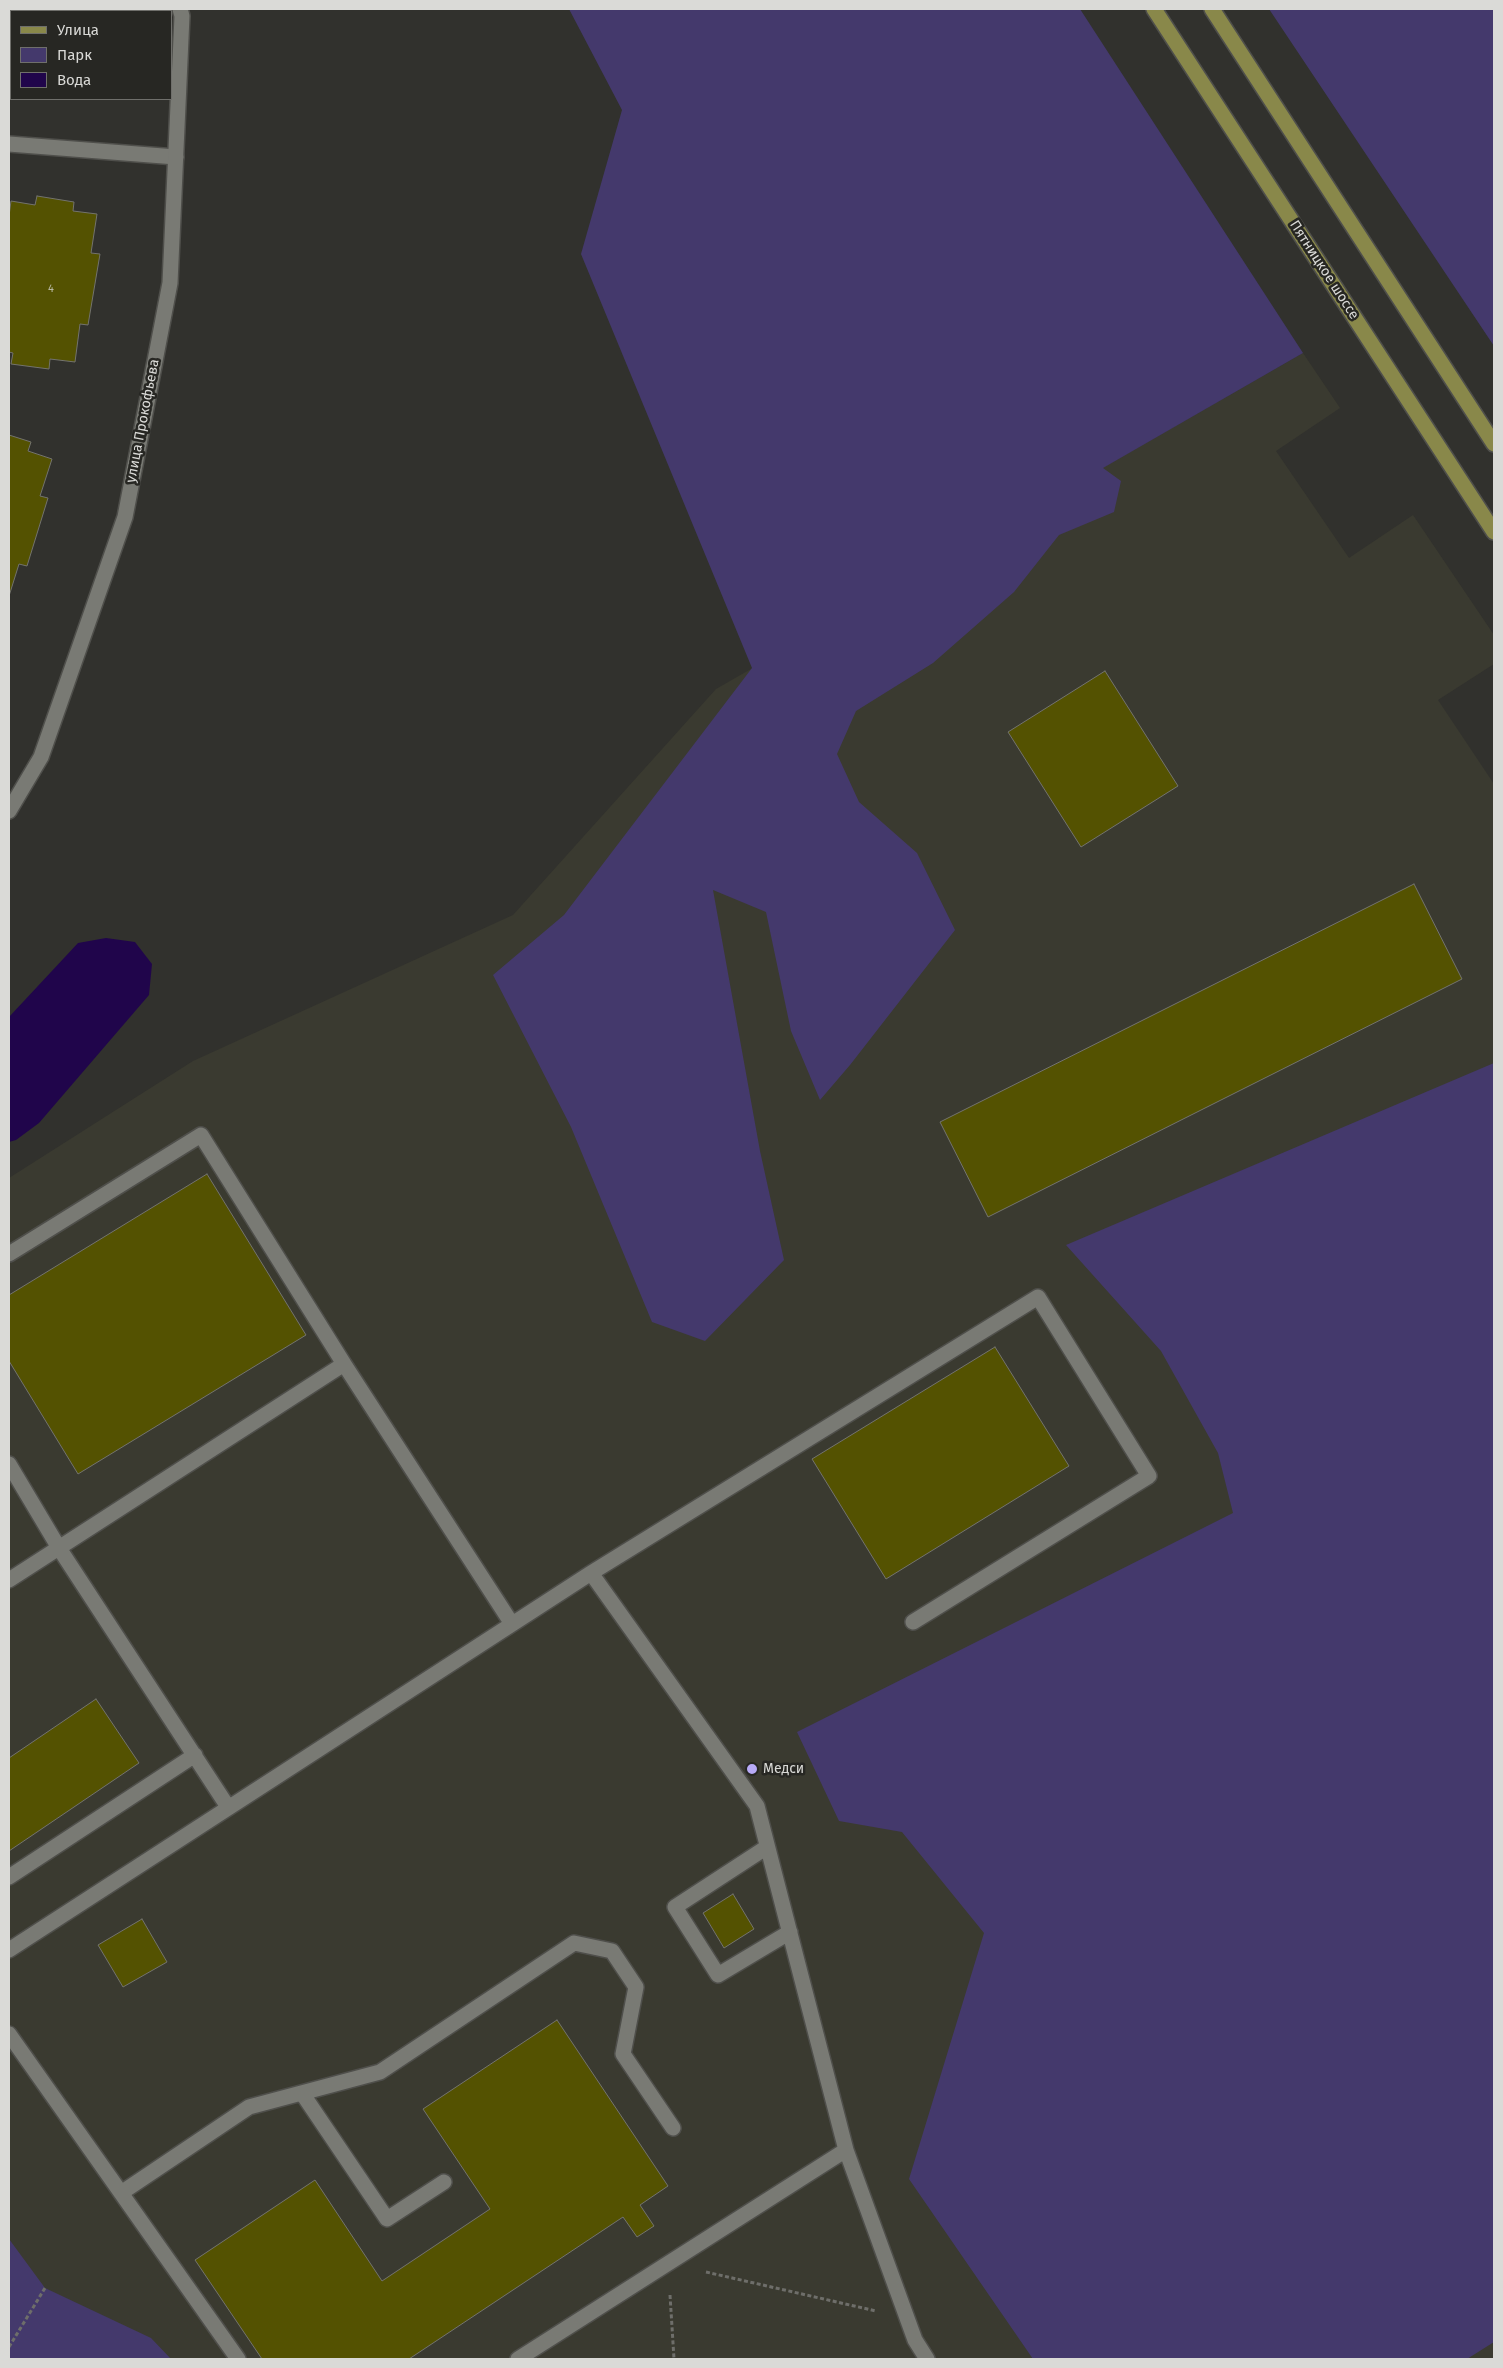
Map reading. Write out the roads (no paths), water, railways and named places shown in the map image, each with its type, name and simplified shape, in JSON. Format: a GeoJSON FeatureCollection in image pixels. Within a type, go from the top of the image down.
{"type":"FeatureCollection","features":[{"type":"Feature","properties":{"kind":"main road","name":"Пятницкое шоссе"},"geometry":{"type":"LineString","coordinates":[[1154,9],[1494,532]]}},
{"type":"Feature","properties":{"kind":"main road"},"geometry":{"type":"LineString","coordinates":[[1212,9],[1494,444]]}},
{"type":"Feature","properties":{"kind":"street","name":"улица Прокофьева"},"geometry":{"type":"LineString","coordinates":[[9,811],[41,757],[125,517],[170,284],[180,9]]}},
{"type":"Feature","properties":{"kind":"street"},"geometry":{"type":"LineString","coordinates":[[9,144],[176,157]]}},
{"type":"Feature","properties":{"kind":"street"},"geometry":{"type":"LineString","coordinates":[[9,1254],[201,1135],[344,1364],[512,1624]]}},
{"type":"Feature","properties":{"kind":"street"},"geometry":{"type":"LineString","coordinates":[[9,1950],[591,1573],[1038,1297],[1149,1476],[913,1622]]}},
{"type":"Feature","properties":{"kind":"street"},"geometry":{"type":"LineString","coordinates":[[9,1580],[344,1364]]}},
{"type":"Feature","properties":{"kind":"street"},"geometry":{"type":"LineString","coordinates":[[9,1464],[59,1548],[228,1807]]}},
{"type":"Feature","properties":{"kind":"street"},"geometry":{"type":"LineString","coordinates":[[591,1573],[757,1806],[846,2150],[907,2318],[916,2340],[927,2359]]}},
{"type":"Feature","properties":{"kind":"street"},"geometry":{"type":"LineString","coordinates":[[9,1877],[195,1756]]}},
{"type":"Feature","properties":{"kind":"street"},"geometry":{"type":"LineString","coordinates":[[768,1847],[675,1908],[718,1975],[790,1932]]}},
{"type":"Feature","properties":{"kind":"street"},"geometry":{"type":"LineString","coordinates":[[121,2193],[249,2107],[380,2072],[574,1943],[612,1951],[636,1987],[623,2054],[673,2128]]}},
{"type":"Feature","properties":{"kind":"street"},"geometry":{"type":"LineString","coordinates":[[9,2034],[238,2359]]}},
{"type":"Feature","properties":{"kind":"street"},"geometry":{"type":"LineString","coordinates":[[302,2093],[387,2219],[444,2182]]}},
{"type":"Feature","properties":{"kind":"street"},"geometry":{"type":"LineString","coordinates":[[518,2359],[846,2150]]}},
{"type":"Feature","properties":{"kind":"water"},"geometry":{"type":"Polygon","coordinates":[[[106,938],[135,942],[152,964],[149,995],[39,1123],[16,1140],[9,1142],[9,1017],[78,943],[106,938]]]}},
{"type":"Feature","properties":{"kind":"place","name":"Медси"},"geometry":{"type":"Point","coordinates":[752,1769]}}]}
